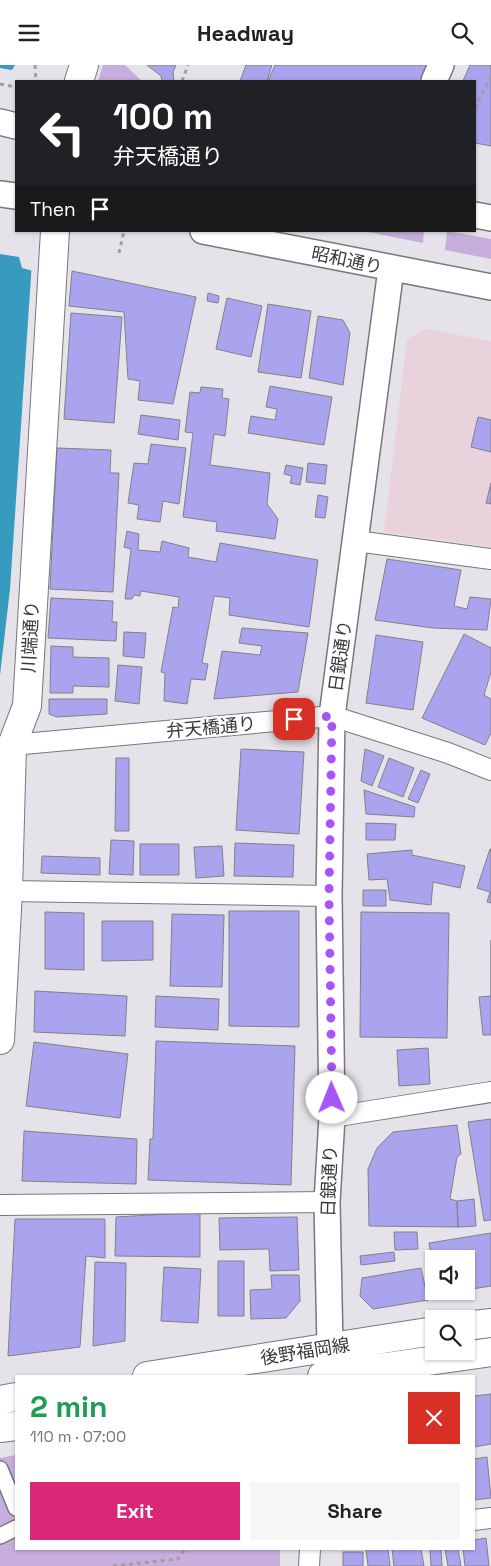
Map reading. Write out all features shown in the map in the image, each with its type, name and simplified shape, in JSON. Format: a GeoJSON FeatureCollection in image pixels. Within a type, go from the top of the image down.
{"type":"FeatureCollection","features":[{"type":"Feature","properties":{"kind":"main road"},"geometry":{"type":"LineString","coordinates":[[79,80],[84,65]]}},
{"type":"Feature","properties":{"kind":"main road","name":"川端通り"},"geometry":{"type":"LineString","coordinates":[[0,1040],[8,891],[6,745],[26,705],[55,232]]}},
{"type":"Feature","properties":{"kind":"main road"},"geometry":{"type":"LineString","coordinates":[[475,1325],[491,1323]]}},
{"type":"Feature","properties":{"kind":"main road","name":"後野福岡線"},"geometry":{"type":"LineString","coordinates":[[153,1375],[425,1332]]}},
{"type":"Feature","properties":{"kind":"main road","name":"後野福岡線"},"geometry":{"type":"LineString","coordinates":[[329,1375],[491,1352]]}},
{"type":"Feature","properties":{"kind":"main road"},"geometry":{"type":"LineString","coordinates":[[0,1400],[15,1397]]}},
{"type":"Feature","properties":{"kind":"main road"},"geometry":{"type":"LineString","coordinates":[[0,1428],[15,1426]]}},
{"type":"Feature","properties":{"kind":"street"},"geometry":{"type":"LineString","coordinates":[[434,80],[441,65]]}},
{"type":"Feature","properties":{"kind":"street"},"geometry":{"type":"LineString","coordinates":[[0,122],[15,126]]}},
{"type":"Feature","properties":{"kind":"street"},"geometry":{"type":"LineString","coordinates":[[0,194],[15,196]]}},
{"type":"Feature","properties":{"kind":"street"},"geometry":{"type":"LineString","coordinates":[[476,215],[491,218]]}},
{"type":"Feature","properties":{"kind":"street","name":"昭和通り"},"geometry":{"type":"LineString","coordinates":[[208,232],[491,287]]}},
{"type":"Feature","properties":{"kind":"street","name":"日銀通り"},"geometry":{"type":"LineString","coordinates":[[330,1347],[327,1203],[332,1117],[329,896],[332,716],[391,269]]}},
{"type":"Feature","properties":{"kind":"street"},"geometry":{"type":"LineString","coordinates":[[356,541],[491,559]]}},
{"type":"Feature","properties":{"kind":"street","name":"弁天橋通り"},"geometry":{"type":"LineString","coordinates":[[6,745],[332,716],[448,753],[491,770]]}},
{"type":"Feature","properties":{"kind":"street"},"geometry":{"type":"LineString","coordinates":[[8,891],[329,896]]}},
{"type":"Feature","properties":{"kind":"street"},"geometry":{"type":"LineString","coordinates":[[332,1117],[491,1092]]}},
{"type":"Feature","properties":{"kind":"street"},"geometry":{"type":"LineString","coordinates":[[0,1205],[327,1203]]}},
{"type":"Feature","properties":{"kind":"street"},"geometry":{"type":"LineString","coordinates":[[0,1469],[15,1506]]}},
{"type":"Feature","properties":{"kind":"street"},"geometry":{"type":"LineString","coordinates":[[475,1520],[491,1517]]}},
{"type":"Feature","properties":{"kind":"street"},"geometry":{"type":"LineString","coordinates":[[0,1536],[15,1528]]}},
{"type":"Feature","properties":{"kind":"street"},"geometry":{"type":"LineString","coordinates":[[309,1566],[310,1550]]}},
{"type":"Feature","properties":{"kind":"path"},"geometry":{"type":"LineString","coordinates":[[35,65],[36,80]]}},
{"type":"Feature","properties":{"kind":"path"},"geometry":{"type":"LineString","coordinates":[[182,80],[188,65]]}},
{"type":"Feature","properties":{"kind":"path"},"geometry":{"type":"LineString","coordinates":[[476,106],[491,76]]}},
{"type":"Feature","properties":{"kind":"path"},"geometry":{"type":"LineString","coordinates":[[0,84],[15,87]]}},
{"type":"Feature","properties":{"kind":"path"},"geometry":{"type":"LineString","coordinates":[[119,253],[124,232]]}},
{"type":"Feature","properties":{"kind":"path"},"geometry":{"type":"LineString","coordinates":[[113,1566],[178,1559],[184,1550]]}},
{"type":"Feature","properties":{"kind":"shaded area"},"geometry":{"type":"Polygon","coordinates":[[[103,65],[125,65],[141,80],[98,80],[103,65]]]}},
{"type":"Feature","properties":{"kind":"shaded area"},"geometry":{"type":"Polygon","coordinates":[[[368,232],[424,232],[423,243],[368,232]]]}},
{"type":"Feature","properties":{"kind":"shaded area"},"geometry":{"type":"Polygon","coordinates":[[[447,232],[491,239],[491,259],[445,250],[447,232]]]}},
{"type":"Feature","properties":{"kind":"shaded area"},"geometry":{"type":"Polygon","coordinates":[[[424,329],[491,341],[491,547],[384,532],[407,340],[424,329]]]}},
{"type":"Feature","properties":{"kind":"shaded area"},"geometry":{"type":"Polygon","coordinates":[[[15,1455],[15,1550],[280,1550],[280,1566],[0,1566],[0,1458],[15,1455]]]}},
{"type":"Feature","properties":{"kind":"water"},"geometry":{"type":"Polygon","coordinates":[[[0,65],[30,65],[30,80],[15,80],[15,232],[34,232],[10,589],[0,675],[0,65]]]}},
{"type":"Feature","properties":{"kind":"pier"},"geometry":{"type":"Polygon","coordinates":[[[15,65],[30,65],[30,80],[15,80],[15,232],[34,232],[33,271],[22,268],[19,257],[0,254],[0,68],[12,70],[15,65]]]}},
{"type":"Feature","properties":{"kind":"building"},"geometry":{"type":"Polygon","coordinates":[[[147,65],[176,65],[173,72],[174,80],[162,80],[161,76],[147,65]]]}},
{"type":"Feature","properties":{"kind":"building"},"geometry":{"type":"Polygon","coordinates":[[[246,65],[272,65],[267,80],[240,80],[246,65]]]}},
{"type":"Feature","properties":{"kind":"building"},"geometry":{"type":"Polygon","coordinates":[[[275,65],[431,65],[424,80],[268,80],[275,65]]]}},
{"type":"Feature","properties":{"kind":"building"},"geometry":{"type":"Polygon","coordinates":[[[470,65],[491,65],[491,146],[476,143],[476,80],[463,80],[470,65]]]}},
{"type":"Feature","properties":{"kind":"building"},"geometry":{"type":"Polygon","coordinates":[[[72,271],[196,297],[173,404],[138,400],[140,381],[128,379],[124,312],[69,306],[72,271]]]}},
{"type":"Feature","properties":{"kind":"building"},"geometry":{"type":"Polygon","coordinates":[[[208,293],[219,296],[218,303],[207,301],[208,293]]]}},
{"type":"Feature","properties":{"kind":"building"},"geometry":{"type":"Polygon","coordinates":[[[227,298],[262,306],[251,357],[216,349],[227,298]]]}},
{"type":"Feature","properties":{"kind":"building"},"geometry":{"type":"Polygon","coordinates":[[[268,304],[311,311],[301,378],[258,372],[268,304]]]}},
{"type":"Feature","properties":{"kind":"building"},"geometry":{"type":"Polygon","coordinates":[[[71,313],[122,317],[114,423],[64,419],[71,313]]]}},
{"type":"Feature","properties":{"kind":"building"},"geometry":{"type":"Polygon","coordinates":[[[318,316],[343,320],[350,333],[343,385],[309,378],[318,316]]]}},
{"type":"Feature","properties":{"kind":"building"},"geometry":{"type":"Polygon","coordinates":[[[270,386],[332,397],[324,445],[248,433],[251,416],[275,420],[277,409],[266,407],[270,386]]]}},
{"type":"Feature","properties":{"kind":"building"},"geometry":{"type":"Polygon","coordinates":[[[201,387],[223,389],[222,398],[229,399],[225,436],[214,434],[210,465],[270,473],[267,504],[278,519],[275,539],[216,531],[217,522],[183,517],[193,433],[185,432],[190,392],[200,393],[201,387]]]}},
{"type":"Feature","properties":{"kind":"building"},"geometry":{"type":"Polygon","coordinates":[[[141,415],[180,420],[178,440],[138,434],[141,415]]]}},
{"type":"Feature","properties":{"kind":"building"},"geometry":{"type":"Polygon","coordinates":[[[478,417],[491,420],[491,452],[471,447],[478,417]]]}},
{"type":"Feature","properties":{"kind":"building"},"geometry":{"type":"Polygon","coordinates":[[[151,444],[186,448],[179,504],[163,501],[160,522],[137,519],[139,505],[128,503],[134,463],[148,464],[151,444]]]}},
{"type":"Feature","properties":{"kind":"building"},"geometry":{"type":"Polygon","coordinates":[[[57,448],[111,450],[110,473],[119,473],[113,592],[50,589],[57,448]]]}},
{"type":"Feature","properties":{"kind":"building"},"geometry":{"type":"Polygon","coordinates":[[[308,463],[327,465],[325,484],[306,482],[308,463]]]}},
{"type":"Feature","properties":{"kind":"building"},"geometry":{"type":"Polygon","coordinates":[[[286,465],[303,468],[300,485],[290,483],[292,476],[284,474],[286,465]]]}},
{"type":"Feature","properties":{"kind":"building"},"geometry":{"type":"Polygon","coordinates":[[[491,483],[491,504],[486,503],[491,483]]]}},
{"type":"Feature","properties":{"kind":"building"},"geometry":{"type":"Polygon","coordinates":[[[318,495],[328,497],[325,518],[315,517],[318,495]]]}},
{"type":"Feature","properties":{"kind":"building"},"geometry":{"type":"Polygon","coordinates":[[[127,531],[139,534],[138,550],[160,552],[162,541],[189,548],[188,557],[216,562],[220,543],[318,560],[309,627],[229,615],[230,598],[214,596],[202,663],[208,664],[205,680],[191,679],[187,704],[164,701],[165,673],[161,672],[173,607],[178,608],[179,597],[141,591],[140,596],[134,595],[132,599],[125,599],[131,549],[124,547],[127,531]]]}},
{"type":"Feature","properties":{"kind":"building"},"geometry":{"type":"Polygon","coordinates":[[[387,559],[461,570],[454,606],[467,609],[470,597],[491,599],[487,630],[433,628],[375,620],[387,559]]]}},
{"type":"Feature","properties":{"kind":"building"},"geometry":{"type":"Polygon","coordinates":[[[51,598],[113,601],[112,622],[117,622],[116,641],[48,638],[51,598]]]}},
{"type":"Feature","properties":{"kind":"building"},"geometry":{"type":"Polygon","coordinates":[[[242,628],[308,633],[298,692],[214,699],[222,651],[260,655],[262,646],[239,643],[242,628]]]}},
{"type":"Feature","properties":{"kind":"building"},"geometry":{"type":"Polygon","coordinates":[[[124,632],[146,633],[144,658],[123,656],[124,632]]]}},
{"type":"Feature","properties":{"kind":"building"},"geometry":{"type":"Polygon","coordinates":[[[464,634],[491,648],[491,672],[484,695],[491,699],[491,733],[485,745],[422,718],[464,634]]]}},
{"type":"Feature","properties":{"kind":"building"},"geometry":{"type":"Polygon","coordinates":[[[376,635],[423,642],[413,710],[366,703],[376,635]]]}},
{"type":"Feature","properties":{"kind":"building"},"geometry":{"type":"Polygon","coordinates":[[[51,646],[73,647],[73,657],[109,658],[109,687],[73,686],[73,693],[50,693],[51,646]]]}},
{"type":"Feature","properties":{"kind":"building"},"geometry":{"type":"Polygon","coordinates":[[[118,665],[142,667],[139,704],[115,701],[118,665]]]}},
{"type":"Feature","properties":{"kind":"building"},"geometry":{"type":"Polygon","coordinates":[[[49,699],[107,699],[107,714],[57,717],[49,714],[49,699]]]}},
{"type":"Feature","properties":{"kind":"building"},"geometry":{"type":"Polygon","coordinates":[[[241,749],[304,752],[299,834],[236,830],[241,749]]]}},
{"type":"Feature","properties":{"kind":"building"},"geometry":{"type":"Polygon","coordinates":[[[365,749],[384,756],[372,786],[361,781],[365,749]]]}},
{"type":"Feature","properties":{"kind":"building"},"geometry":{"type":"Polygon","coordinates":[[[116,758],[129,758],[129,831],[115,831],[116,758]]]}},
{"type":"Feature","properties":{"kind":"building"},"geometry":{"type":"Polygon","coordinates":[[[389,758],[414,768],[403,797],[378,787],[389,758]]]}},
{"type":"Feature","properties":{"kind":"building"},"geometry":{"type":"Polygon","coordinates":[[[421,770],[430,774],[418,803],[408,799],[421,770]]]}},
{"type":"Feature","properties":{"kind":"building"},"geometry":{"type":"Polygon","coordinates":[[[364,790],[415,807],[414,817],[366,814],[364,790]]]}},
{"type":"Feature","properties":{"kind":"building"},"geometry":{"type":"Polygon","coordinates":[[[366,823],[396,824],[395,840],[366,840],[366,823]]]}},
{"type":"Feature","properties":{"kind":"building"},"geometry":{"type":"Polygon","coordinates":[[[111,840],[134,841],[133,875],[109,874],[111,840]]]}},
{"type":"Feature","properties":{"kind":"building"},"geometry":{"type":"Polygon","coordinates":[[[235,843],[294,845],[293,877],[234,876],[235,843]]]}},
{"type":"Feature","properties":{"kind":"building"},"geometry":{"type":"Polygon","coordinates":[[[140,844],[179,844],[179,875],[140,875],[140,844]]]}},
{"type":"Feature","properties":{"kind":"building"},"geometry":{"type":"Polygon","coordinates":[[[222,846],[224,876],[196,878],[194,847],[222,846]]]}},
{"type":"Feature","properties":{"kind":"building"},"geometry":{"type":"Polygon","coordinates":[[[490,849],[491,903],[487,902],[490,892],[477,888],[490,849]]]}},
{"type":"Feature","properties":{"kind":"building"},"geometry":{"type":"Polygon","coordinates":[[[412,850],[412,855],[465,866],[460,888],[433,882],[431,905],[390,900],[387,879],[369,880],[367,854],[412,850]]]}},
{"type":"Feature","properties":{"kind":"building"},"geometry":{"type":"Polygon","coordinates":[[[42,856],[100,858],[100,875],[41,873],[42,856]]]}},
{"type":"Feature","properties":{"kind":"building"},"geometry":{"type":"Polygon","coordinates":[[[363,890],[386,890],[386,906],[363,906],[363,890]]]}},
{"type":"Feature","properties":{"kind":"building"},"geometry":{"type":"Polygon","coordinates":[[[229,911],[299,911],[299,1027],[229,1026],[229,911]]]}},
{"type":"Feature","properties":{"kind":"building"},"geometry":{"type":"Polygon","coordinates":[[[45,912],[84,913],[84,970],[45,969],[45,912]]]}},
{"type":"Feature","properties":{"kind":"building"},"geometry":{"type":"Polygon","coordinates":[[[361,912],[449,913],[447,1038],[360,1037],[361,912]]]}},
{"type":"Feature","properties":{"kind":"building"},"geometry":{"type":"Polygon","coordinates":[[[172,914],[224,915],[222,987],[170,986],[172,914]]]}},
{"type":"Feature","properties":{"kind":"building"},"geometry":{"type":"Polygon","coordinates":[[[102,921],[153,921],[153,960],[102,961],[102,921]]]}},
{"type":"Feature","properties":{"kind":"building"},"geometry":{"type":"Polygon","coordinates":[[[35,991],[127,996],[125,1036],[34,1032],[35,991]]]}},
{"type":"Feature","properties":{"kind":"building"},"geometry":{"type":"Polygon","coordinates":[[[156,996],[219,999],[218,1030],[155,1027],[156,996]]]}},
{"type":"Feature","properties":{"kind":"building"},"geometry":{"type":"Polygon","coordinates":[[[491,996],[491,1035],[483,1035],[479,997],[491,996]]]}},
{"type":"Feature","properties":{"kind":"building"},"geometry":{"type":"Polygon","coordinates":[[[156,1041],[295,1046],[291,1185],[148,1180],[150,1139],[153,1139],[156,1041]]]}},
{"type":"Feature","properties":{"kind":"building"},"geometry":{"type":"Polygon","coordinates":[[[34,1042],[128,1054],[120,1118],[26,1106],[34,1042]]]}},
{"type":"Feature","properties":{"kind":"building"},"geometry":{"type":"Polygon","coordinates":[[[428,1048],[430,1084],[399,1086],[397,1050],[428,1048]]]}},
{"type":"Feature","properties":{"kind":"building"},"geometry":{"type":"Polygon","coordinates":[[[491,1119],[491,1220],[484,1221],[468,1122],[491,1119]]]}},
{"type":"Feature","properties":{"kind":"building"},"geometry":{"type":"Polygon","coordinates":[[[457,1125],[461,1154],[457,1157],[450,1199],[457,1201],[458,1227],[369,1226],[368,1169],[377,1148],[393,1132],[457,1125]]]}},
{"type":"Feature","properties":{"kind":"building"},"geometry":{"type":"Polygon","coordinates":[[[24,1131],[137,1139],[136,1184],[22,1181],[24,1131]]]}},
{"type":"Feature","properties":{"kind":"building"},"geometry":{"type":"Polygon","coordinates":[[[474,1199],[476,1226],[458,1227],[457,1201],[474,1199]]]}},
{"type":"Feature","properties":{"kind":"building"},"geometry":{"type":"Polygon","coordinates":[[[200,1212],[200,1257],[115,1256],[116,1217],[200,1212]]]}},
{"type":"Feature","properties":{"kind":"building"},"geometry":{"type":"Polygon","coordinates":[[[297,1217],[299,1270],[270,1271],[269,1249],[220,1250],[219,1218],[297,1217]]]}},
{"type":"Feature","properties":{"kind":"building"},"geometry":{"type":"Polygon","coordinates":[[[15,1219],[105,1219],[105,1258],[86,1256],[80,1347],[8,1356],[15,1219]]]}},
{"type":"Feature","properties":{"kind":"building"},"geometry":{"type":"Polygon","coordinates":[[[394,1232],[417,1232],[418,1249],[395,1250],[394,1232]]]}},
{"type":"Feature","properties":{"kind":"building"},"geometry":{"type":"Polygon","coordinates":[[[491,1233],[491,1286],[475,1289],[475,1250],[430,1250],[429,1243],[491,1233]]]}},
{"type":"Feature","properties":{"kind":"building"},"geometry":{"type":"Polygon","coordinates":[[[394,1252],[395,1261],[361,1265],[360,1256],[394,1252]]]}},
{"type":"Feature","properties":{"kind":"building"},"geometry":{"type":"Polygon","coordinates":[[[218,1261],[244,1261],[244,1316],[218,1316],[218,1261]]]}},
{"type":"Feature","properties":{"kind":"building"},"geometry":{"type":"Polygon","coordinates":[[[95,1262],[126,1263],[125,1341],[93,1346],[95,1262]]]}},
{"type":"Feature","properties":{"kind":"building"},"geometry":{"type":"Polygon","coordinates":[[[164,1267],[201,1269],[198,1323],[161,1321],[164,1267]]]}},
{"type":"Feature","properties":{"kind":"building"},"geometry":{"type":"Polygon","coordinates":[[[421,1268],[425,1286],[425,1300],[428,1300],[373,1309],[360,1296],[362,1278],[421,1268]]]}},
{"type":"Feature","properties":{"kind":"building"},"geometry":{"type":"Polygon","coordinates":[[[271,1275],[299,1275],[300,1301],[286,1318],[251,1319],[250,1290],[272,1289],[271,1275]]]}},
{"type":"Feature","properties":{"kind":"building"},"geometry":{"type":"Polygon","coordinates":[[[491,1394],[491,1444],[475,1447],[475,1396],[491,1394]]]}},
{"type":"Feature","properties":{"kind":"building"},"geometry":{"type":"Polygon","coordinates":[[[487,1457],[491,1498],[475,1500],[475,1459],[487,1457]]]}},
{"type":"Feature","properties":{"kind":"building"},"geometry":{"type":"Polygon","coordinates":[[[486,1538],[489,1566],[465,1566],[463,1550],[475,1550],[475,1540],[486,1538]]]}},
{"type":"Feature","properties":{"kind":"building"},"geometry":{"type":"Polygon","coordinates":[[[366,1550],[388,1550],[390,1566],[368,1566],[366,1550]]]}},
{"type":"Feature","properties":{"kind":"building"},"geometry":{"type":"Polygon","coordinates":[[[392,1550],[421,1550],[424,1566],[394,1566],[392,1550]]]}},
{"type":"Feature","properties":{"kind":"building"},"geometry":{"type":"Polygon","coordinates":[[[430,1550],[441,1550],[442,1566],[431,1566],[430,1550]]]}},
{"type":"Feature","properties":{"kind":"building"},"geometry":{"type":"Polygon","coordinates":[[[445,1550],[458,1550],[461,1566],[448,1566],[445,1550]]]}},
{"type":"Feature","properties":{"kind":"building"},"geometry":{"type":"Polygon","coordinates":[[[343,1552],[363,1552],[363,1566],[343,1566],[343,1552]]]}},
{"type":"Feature","properties":{"kind":"route"},"geometry":{"type":"LineString","coordinates":[[294,719],[332,716],[329,896],[332,1098]]}}]}
